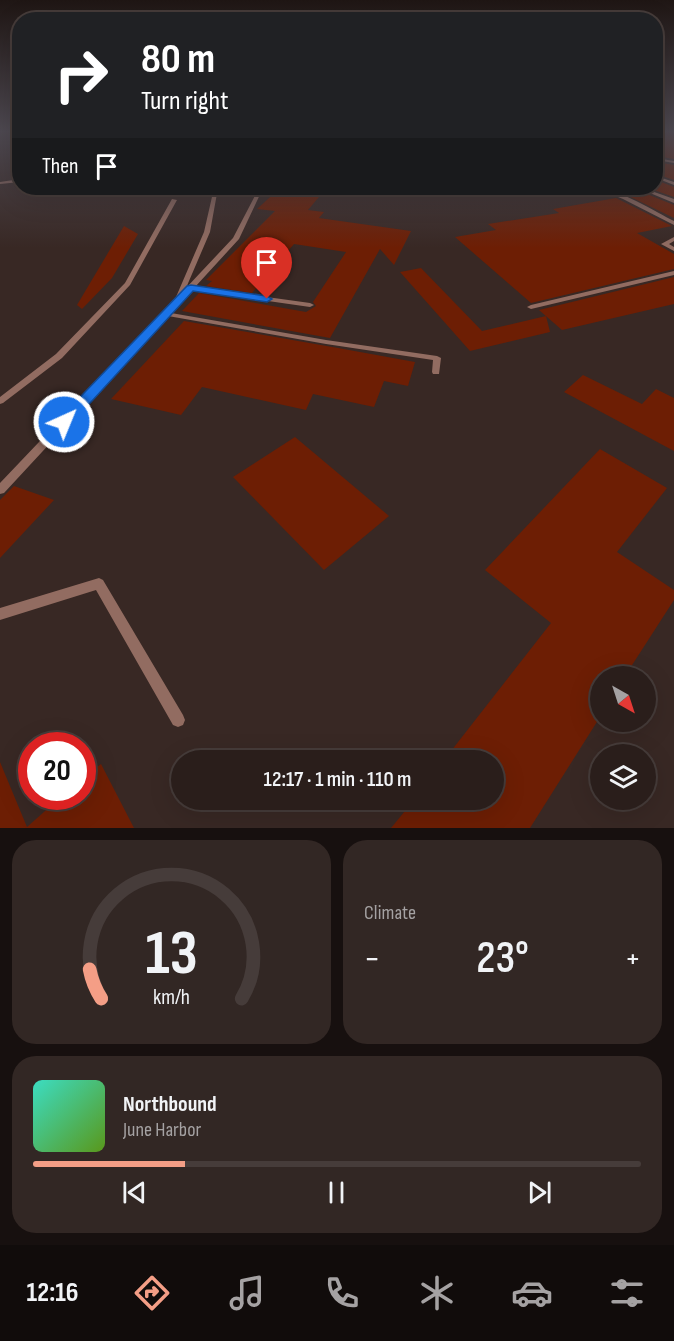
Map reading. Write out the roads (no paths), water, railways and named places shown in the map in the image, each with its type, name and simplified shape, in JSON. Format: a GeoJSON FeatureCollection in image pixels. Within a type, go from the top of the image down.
{"type":"FeatureCollection","features":[{"type":"Feature","properties":{"kind":"lane"},"geometry":{"type":"LineString","coordinates":[[175,305],[207,232],[215,195]]}},
{"type":"Feature","properties":{"kind":"lane"},"geometry":{"type":"LineString","coordinates":[[0,490],[236,239],[258,195]]}},
{"type":"Feature","properties":{"kind":"lane"},"geometry":{"type":"LineString","coordinates":[[618,195],[674,224]]}},
{"type":"Feature","properties":{"kind":"lane"},"geometry":{"type":"LineString","coordinates":[[658,195],[674,201]]}},
{"type":"Feature","properties":{"kind":"lane"},"geometry":{"type":"LineString","coordinates":[[0,401],[59,356],[128,284],[174,200]]}},
{"type":"Feature","properties":{"kind":"lane"},"geometry":{"type":"LineString","coordinates":[[674,239],[664,244],[674,249]]}},
{"type":"Feature","properties":{"kind":"lane"},"geometry":{"type":"LineString","coordinates":[[531,307],[674,273]]}},
{"type":"Feature","properties":{"kind":"lane"},"geometry":{"type":"LineString","coordinates":[[191,288],[310,305]]}},
{"type":"Feature","properties":{"kind":"lane"},"geometry":{"type":"LineString","coordinates":[[167,314],[326,342],[437,358],[436,372]]}},
{"type":"Feature","properties":{"kind":"lane"},"geometry":{"type":"LineString","coordinates":[[0,615],[99,584],[178,720]]}}]}
